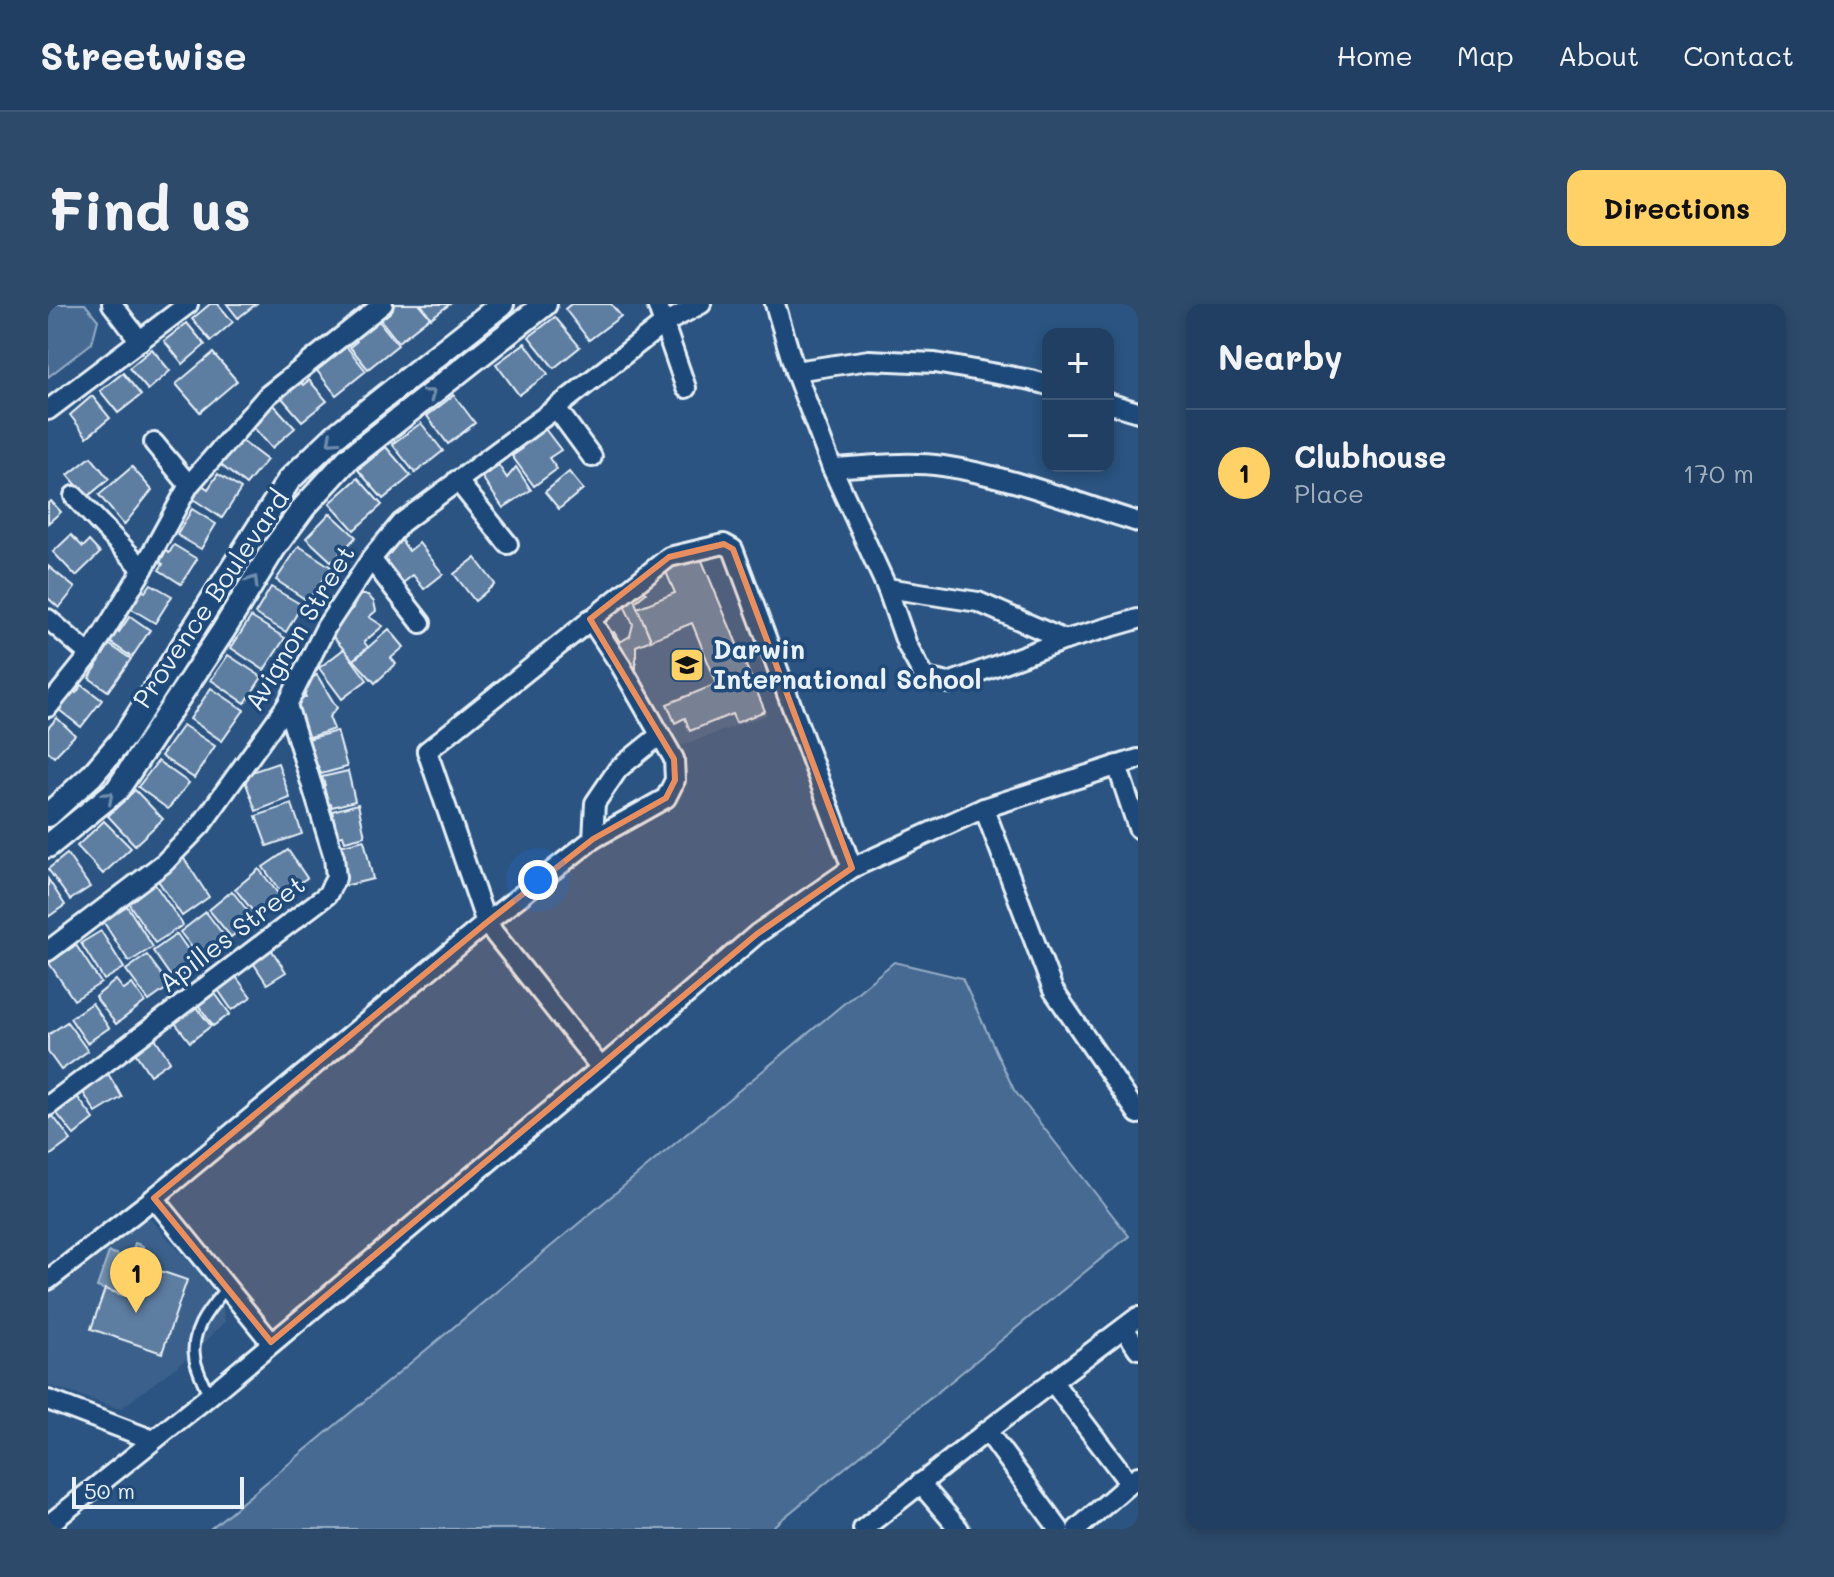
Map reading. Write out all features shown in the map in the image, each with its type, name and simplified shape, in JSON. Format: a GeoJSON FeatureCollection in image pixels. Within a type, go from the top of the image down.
{"type":"FeatureCollection","features":[{"type":"Feature","properties":{"kind":"street"},"geometry":{"type":"LineString","coordinates":[[112,304],[140,341]]}},
{"type":"Feature","properties":{"kind":"street"},"geometry":{"type":"LineString","coordinates":[[48,410],[188,304]]}},
{"type":"Feature","properties":{"kind":"street"},"geometry":{"type":"LineString","coordinates":[[48,707],[90,655],[143,569],[189,485],[268,395],[383,304]]}},
{"type":"Feature","properties":{"kind":"street","name":"Provence Boulevard"},"geometry":{"type":"LineString","coordinates":[[48,815],[92,775],[125,736],[289,480],[335,436],[502,304]]}},
{"type":"Feature","properties":{"kind":"street","name":"Provence Boulevard"},"geometry":{"type":"LineString","coordinates":[[48,846],[117,790],[274,548],[304,507],[347,460],[545,304]]}},
{"type":"Feature","properties":{"kind":"street"},"geometry":{"type":"LineString","coordinates":[[657,304],[686,388]]}},
{"type":"Feature","properties":{"kind":"street","name":"Avignon Street"},"geometry":{"type":"LineString","coordinates":[[48,951],[164,863],[201,825],[287,705],[326,627],[371,559],[401,523],[663,324],[701,304]]}},
{"type":"Feature","properties":{"kind":"street"},"geometry":{"type":"LineString","coordinates":[[775,304],[795,371],[832,468],[887,588],[907,645],[925,678],[949,683],[1065,640],[1138,619]]}},
{"type":"Feature","properties":{"kind":"street"},"geometry":{"type":"LineString","coordinates":[[795,371],[869,360],[935,363],[1042,383]]}},
{"type":"Feature","properties":{"kind":"street"},"geometry":{"type":"LineString","coordinates":[[1114,405],[1138,412]]}},
{"type":"Feature","properties":{"kind":"street"},"geometry":{"type":"LineString","coordinates":[[556,408],[592,457]]}},
{"type":"Feature","properties":{"kind":"street"},"geometry":{"type":"LineString","coordinates":[[154,443],[189,485]]}},
{"type":"Feature","properties":{"kind":"street"},"geometry":{"type":"LineString","coordinates":[[832,468],[942,466],[1006,480],[1138,522]]}},
{"type":"Feature","properties":{"kind":"street"},"geometry":{"type":"LineString","coordinates":[[457,480],[508,544]]}},
{"type":"Feature","properties":{"kind":"street"},"geometry":{"type":"LineString","coordinates":[[74,496],[143,569]]}},
{"type":"Feature","properties":{"kind":"street"},"geometry":{"type":"LineString","coordinates":[[601,1068],[486,923],[427,751],[669,557],[724,544],[733,549],[852,868]]}},
{"type":"Feature","properties":{"kind":"street"},"geometry":{"type":"LineString","coordinates":[[371,559],[421,623]]}},
{"type":"Feature","properties":{"kind":"street"},"geometry":{"type":"LineString","coordinates":[[887,588],[978,602],[1065,640]]}},
{"type":"Feature","properties":{"kind":"street"},"geometry":{"type":"LineString","coordinates":[[48,619],[90,655]]}},
{"type":"Feature","properties":{"kind":"street"},"geometry":{"type":"LineString","coordinates":[[48,1280],[154,1198],[486,923],[593,839],[666,798],[675,780],[674,759],[621,666],[590,619]]}},
{"type":"Feature","properties":{"kind":"street","name":"Apilles Street"},"geometry":{"type":"LineString","coordinates":[[48,1106],[327,895],[336,878],[334,857],[287,705]]}},
{"type":"Feature","properties":{"kind":"street"},"geometry":{"type":"LineString","coordinates":[[593,839],[595,803],[618,769],[660,735]]}},
{"type":"Feature","properties":{"kind":"street"},"geometry":{"type":"LineString","coordinates":[[48,1525],[209,1396],[757,934],[852,868],[984,808],[1138,759]]}},
{"type":"Feature","properties":{"kind":"street"},"geometry":{"type":"LineString","coordinates":[[1117,765],[1138,828]]}},
{"type":"Feature","properties":{"kind":"street"},"geometry":{"type":"LineString","coordinates":[[984,808],[1053,990],[1138,1114]]}},
{"type":"Feature","properties":{"kind":"street"},"geometry":{"type":"LineString","coordinates":[[154,1198],[271,1342]]}},
{"type":"Feature","properties":{"kind":"street"},"geometry":{"type":"LineString","coordinates":[[863,1529],[1131,1323],[1138,1349]]}},
{"type":"Feature","properties":{"kind":"street"},"geometry":{"type":"LineString","coordinates":[[1052,1381],[1134,1480],[1077,1529]]}},
{"type":"Feature","properties":{"kind":"street"},"geometry":{"type":"LineString","coordinates":[[48,1400],[153,1440]]}},
{"type":"Feature","properties":{"kind":"street"},"geometry":{"type":"LineString","coordinates":[[987,1431],[1059,1529]]}},
{"type":"Feature","properties":{"kind":"street"},"geometry":{"type":"LineString","coordinates":[[920,1483],[959,1529]]}},
{"type":"Feature","properties":{"kind":"lane"},"geometry":{"type":"LineString","coordinates":[[209,1396],[195,1358],[195,1344],[199,1323],[227,1287]]}},
{"type":"Feature","properties":{"kind":"highlighted area"},"geometry":{"type":"Polygon","coordinates":[[[724,544],[733,549],[852,868],[757,934],[271,1342],[154,1198],[486,923],[593,839],[666,798],[675,780],[674,759],[590,619],[669,557],[724,544]]]}},
{"type":"Feature","properties":{"kind":"shaded area"},"geometry":{"type":"Polygon","coordinates":[[[48,304],[85,304],[98,320],[92,343],[48,377],[48,304]]]}},
{"type":"Feature","properties":{"kind":"shaded area","name":"Darwin International School"},"geometry":{"type":"Polygon","coordinates":[[[691,545],[699,556],[767,715],[677,747],[599,615],[691,545]]]}},
{"type":"Feature","properties":{"kind":"shaded area"},"geometry":{"type":"Polygon","coordinates":[[[894,962],[962,978],[1014,1090],[1129,1236],[770,1529],[210,1529],[894,962]]]}},
{"type":"Feature","properties":{"kind":"shaded area"},"geometry":{"type":"Polygon","coordinates":[[[144,1212],[222,1303],[225,1321],[197,1351],[120,1409],[48,1385],[48,1291],[144,1212]]]}},
{"type":"Feature","properties":{"kind":"shaded area"},"geometry":{"type":"Polygon","coordinates":[[[135,1243],[143,1246],[126,1296],[97,1287],[109,1252],[122,1256],[125,1265],[128,1264],[135,1243]]]}},
{"type":"Feature","properties":{"kind":"building"},"geometry":{"type":"Polygon","coordinates":[[[210,304],[218,304],[233,322],[211,341],[192,319],[210,304]]]}},
{"type":"Feature","properties":{"kind":"building"},"geometry":{"type":"Polygon","coordinates":[[[227,304],[256,304],[238,318],[227,304]]]}},
{"type":"Feature","properties":{"kind":"building"},"geometry":{"type":"Polygon","coordinates":[[[395,304],[419,304],[430,317],[398,342],[380,319],[395,304]]]}},
{"type":"Feature","properties":{"kind":"building"},"geometry":{"type":"Polygon","coordinates":[[[421,304],[450,304],[431,318],[421,304]]]}},
{"type":"Feature","properties":{"kind":"building"},"geometry":{"type":"Polygon","coordinates":[[[571,304],[611,304],[621,316],[589,340],[565,309],[571,304]]]}},
{"type":"Feature","properties":{"kind":"building"},"geometry":{"type":"Polygon","coordinates":[[[374,315],[398,345],[368,369],[350,347],[357,341],[355,338],[368,328],[364,324],[374,315]]]}},
{"type":"Feature","properties":{"kind":"building"},"geometry":{"type":"Polygon","coordinates":[[[555,317],[580,347],[554,368],[529,337],[555,317]]]}},
{"type":"Feature","properties":{"kind":"building"},"geometry":{"type":"Polygon","coordinates":[[[187,323],[205,345],[183,364],[164,341],[187,323]]]}},
{"type":"Feature","properties":{"kind":"building"},"geometry":{"type":"Polygon","coordinates":[[[342,341],[366,371],[336,395],[315,368],[342,341]]]}},
{"type":"Feature","properties":{"kind":"building"},"geometry":{"type":"Polygon","coordinates":[[[525,343],[548,374],[519,395],[496,364],[525,343]]]}},
{"type":"Feature","properties":{"kind":"building"},"geometry":{"type":"Polygon","coordinates":[[[152,349],[170,371],[148,390],[129,368],[152,349]]]}},
{"type":"Feature","properties":{"kind":"building"},"geometry":{"type":"Polygon","coordinates":[[[213,353],[237,381],[200,412],[176,384],[213,353]]]}},
{"type":"Feature","properties":{"kind":"building"},"geometry":{"type":"Polygon","coordinates":[[[123,373],[141,395],[118,413],[100,391],[123,373]]]}},
{"type":"Feature","properties":{"kind":"building"},"geometry":{"type":"Polygon","coordinates":[[[309,380],[327,401],[302,421],[282,398],[301,382],[303,385],[309,380]]]}},
{"type":"Feature","properties":{"kind":"building"},"geometry":{"type":"Polygon","coordinates":[[[454,395],[475,423],[448,444],[427,416],[454,395]]]}},
{"type":"Feature","properties":{"kind":"building"},"geometry":{"type":"Polygon","coordinates":[[[92,396],[110,418],[87,437],[70,415],[92,396]]]}},
{"type":"Feature","properties":{"kind":"building"},"geometry":{"type":"Polygon","coordinates":[[[274,405],[295,428],[272,448],[254,428],[274,405]]]}},
{"type":"Feature","properties":{"kind":"building"},"geometry":{"type":"Polygon","coordinates":[[[421,423],[443,451],[415,473],[392,444],[421,423]]]}},
{"type":"Feature","properties":{"kind":"building"},"geometry":{"type":"Polygon","coordinates":[[[542,425],[561,450],[549,458],[557,469],[534,486],[512,456],[522,449],[517,444],[542,425]]]}},
{"type":"Feature","properties":{"kind":"building"},"geometry":{"type":"Polygon","coordinates":[[[242,441],[267,460],[246,485],[216,461],[226,447],[232,452],[242,441]]]}},
{"type":"Feature","properties":{"kind":"building"},"geometry":{"type":"Polygon","coordinates":[[[386,447],[411,476],[383,499],[358,470],[386,447]]]}},
{"type":"Feature","properties":{"kind":"building"},"geometry":{"type":"Polygon","coordinates":[[[91,457],[109,479],[87,497],[68,475],[91,457]]]}},
{"type":"Feature","properties":{"kind":"building"},"geometry":{"type":"Polygon","coordinates":[[[499,466],[507,478],[516,467],[531,490],[503,508],[482,477],[499,466]]]}},
{"type":"Feature","properties":{"kind":"building"},"geometry":{"type":"Polygon","coordinates":[[[132,467],[152,490],[124,525],[99,495],[132,467]]]}},
{"type":"Feature","properties":{"kind":"building"},"geometry":{"type":"Polygon","coordinates":[[[569,472],[583,489],[559,509],[545,492],[569,472]]]}},
{"type":"Feature","properties":{"kind":"building"},"geometry":{"type":"Polygon","coordinates":[[[218,474],[241,489],[222,518],[193,499],[202,485],[208,489],[218,474]]]}},
{"type":"Feature","properties":{"kind":"building"},"geometry":{"type":"Polygon","coordinates":[[[358,478],[382,505],[354,530],[330,503],[358,478]]]}},
{"type":"Feature","properties":{"kind":"building"},"geometry":{"type":"Polygon","coordinates":[[[51,501],[61,512],[48,523],[48,503],[51,501]]]}},
{"type":"Feature","properties":{"kind":"building"},"geometry":{"type":"Polygon","coordinates":[[[192,509],[216,524],[201,549],[177,535],[192,509]]]}},
{"type":"Feature","properties":{"kind":"building"},"geometry":{"type":"Polygon","coordinates":[[[330,513],[356,537],[332,562],[306,538],[330,513]]]}},
{"type":"Feature","properties":{"kind":"building"},"geometry":{"type":"Polygon","coordinates":[[[71,535],[83,547],[89,541],[100,553],[76,576],[53,552],[71,535]]]}},
{"type":"Feature","properties":{"kind":"building"},"geometry":{"type":"Polygon","coordinates":[[[399,537],[409,551],[419,543],[443,574],[424,589],[413,575],[403,583],[380,552],[399,537]]]}},
{"type":"Feature","properties":{"kind":"building"},"geometry":{"type":"Polygon","coordinates":[[[174,545],[197,559],[181,584],[159,570],[166,551],[169,553],[174,545]]]}},
{"type":"Feature","properties":{"kind":"building"},"geometry":{"type":"Polygon","coordinates":[[[299,546],[331,567],[308,601],[276,580],[299,546]]]}},
{"type":"Feature","properties":{"kind":"building"},"geometry":{"type":"Polygon","coordinates":[[[698,551],[765,711],[736,723],[732,714],[690,731],[685,718],[675,723],[667,704],[717,684],[692,623],[651,640],[637,608],[675,593],[663,565],[698,551]]]}},
{"type":"Feature","properties":{"kind":"building"},"geometry":{"type":"Polygon","coordinates":[[[475,558],[495,584],[475,601],[454,574],[475,558]]]}},
{"type":"Feature","properties":{"kind":"building"},"geometry":{"type":"Polygon","coordinates":[[[48,566],[75,588],[59,608],[48,598],[48,566]]]}},
{"type":"Feature","properties":{"kind":"building"},"geometry":{"type":"Polygon","coordinates":[[[151,584],[172,596],[155,623],[125,605],[130,597],[136,601],[142,590],[145,592],[151,584]]]}},
{"type":"Feature","properties":{"kind":"building"},"geometry":{"type":"Polygon","coordinates":[[[271,587],[302,605],[286,632],[255,614],[271,587]]]}},
{"type":"Feature","properties":{"kind":"building"},"geometry":{"type":"Polygon","coordinates":[[[641,587],[646,593],[635,602],[651,640],[636,646],[636,671],[620,664],[605,635],[614,632],[620,642],[630,636],[633,624],[622,601],[641,587]]]}},
{"type":"Feature","properties":{"kind":"building"},"geometry":{"type":"Polygon","coordinates":[[[368,595],[374,602],[376,611],[369,617],[383,626],[364,642],[368,647],[353,660],[327,630],[353,608],[354,598],[368,595]]]}},
{"type":"Feature","properties":{"kind":"building"},"geometry":{"type":"Polygon","coordinates":[[[130,616],[150,630],[132,657],[104,638],[112,627],[119,632],[130,616]]]}},
{"type":"Feature","properties":{"kind":"building"},"geometry":{"type":"Polygon","coordinates":[[[251,617],[285,638],[264,670],[231,648],[251,617]]]}},
{"type":"Feature","properties":{"kind":"building"},"geometry":{"type":"Polygon","coordinates":[[[389,629],[404,647],[391,658],[396,664],[375,683],[354,660],[389,629]]]}},
{"type":"Feature","properties":{"kind":"building"},"geometry":{"type":"Polygon","coordinates":[[[101,639],[131,659],[108,691],[89,678],[97,666],[92,663],[101,639]]]}},
{"type":"Feature","properties":{"kind":"building"},"geometry":{"type":"Polygon","coordinates":[[[344,649],[367,680],[342,699],[319,668],[344,649]]]}},
{"type":"Feature","properties":{"kind":"building"},"geometry":{"type":"Polygon","coordinates":[[[228,655],[262,677],[245,703],[211,680],[228,655]]]}},
{"type":"Feature","properties":{"kind":"building"},"geometry":{"type":"Polygon","coordinates":[[[317,675],[337,708],[329,717],[334,729],[304,739],[293,705],[306,697],[299,686],[317,675]]]}},
{"type":"Feature","properties":{"kind":"building"},"geometry":{"type":"Polygon","coordinates":[[[82,685],[102,700],[81,727],[54,706],[72,690],[76,693],[82,685]]]}},
{"type":"Feature","properties":{"kind":"building"},"geometry":{"type":"Polygon","coordinates":[[[211,688],[244,710],[222,741],[190,719],[211,688]]]}},
{"type":"Feature","properties":{"kind":"building"},"geometry":{"type":"Polygon","coordinates":[[[57,718],[75,735],[54,757],[48,751],[48,728],[57,718]]]}},
{"type":"Feature","properties":{"kind":"building"},"geometry":{"type":"Polygon","coordinates":[[[183,725],[215,746],[194,778],[161,756],[183,725]]]}},
{"type":"Feature","properties":{"kind":"building"},"geometry":{"type":"Polygon","coordinates":[[[337,731],[347,767],[321,774],[318,766],[309,768],[306,754],[311,751],[308,739],[337,731]]]}},
{"type":"Feature","properties":{"kind":"building"},"geometry":{"type":"Polygon","coordinates":[[[158,761],[189,783],[168,809],[138,787],[158,761]]]}},
{"type":"Feature","properties":{"kind":"building"},"geometry":{"type":"Polygon","coordinates":[[[278,763],[290,798],[256,811],[243,775],[278,763]]]}},
{"type":"Feature","properties":{"kind":"building"},"geometry":{"type":"Polygon","coordinates":[[[348,771],[355,801],[332,807],[331,804],[324,805],[320,790],[325,785],[322,777],[348,771]]]}},
{"type":"Feature","properties":{"kind":"building"},"geometry":{"type":"Polygon","coordinates":[[[135,790],[163,819],[135,845],[108,816],[135,790]]]}},
{"type":"Feature","properties":{"kind":"building"},"geometry":{"type":"Polygon","coordinates":[[[292,804],[302,834],[267,846],[256,816],[292,804]]]}},
{"type":"Feature","properties":{"kind":"building"},"geometry":{"type":"Polygon","coordinates":[[[358,804],[365,836],[345,841],[343,835],[332,837],[330,827],[335,823],[332,811],[358,804]]]}},
{"type":"Feature","properties":{"kind":"building"},"geometry":{"type":"Polygon","coordinates":[[[104,821],[131,848],[103,874],[77,846],[104,821]]]}},
{"type":"Feature","properties":{"kind":"building"},"geometry":{"type":"Polygon","coordinates":[[[364,840],[373,879],[344,886],[335,847],[364,840]]]}},
{"type":"Feature","properties":{"kind":"building"},"geometry":{"type":"Polygon","coordinates":[[[288,850],[307,878],[282,894],[263,867],[288,850]]]}},
{"type":"Feature","properties":{"kind":"building"},"geometry":{"type":"Polygon","coordinates":[[[67,854],[90,887],[70,900],[48,869],[67,854]]]}},
{"type":"Feature","properties":{"kind":"building"},"geometry":{"type":"Polygon","coordinates":[[[183,857],[209,897],[182,916],[155,876],[183,857]]]}},
{"type":"Feature","properties":{"kind":"building"},"geometry":{"type":"Polygon","coordinates":[[[259,869],[280,896],[256,915],[235,889],[259,869]]]}},
{"type":"Feature","properties":{"kind":"building"},"geometry":{"type":"Polygon","coordinates":[[[48,879],[65,905],[48,917],[48,879]]]}},
{"type":"Feature","properties":{"kind":"building"},"geometry":{"type":"Polygon","coordinates":[[[154,883],[183,925],[155,943],[127,901],[154,883]]]}},
{"type":"Feature","properties":{"kind":"building"},"geometry":{"type":"Polygon","coordinates":[[[232,891],[254,919],[231,937],[209,910],[232,891]]]}},
{"type":"Feature","properties":{"kind":"building"},"geometry":{"type":"Polygon","coordinates":[[[127,906],[153,947],[129,962],[103,921],[127,906]]]}},
{"type":"Feature","properties":{"kind":"building"},"geometry":{"type":"Polygon","coordinates":[[[206,912],[228,941],[202,960],[180,932],[206,912]]]}},
{"type":"Feature","properties":{"kind":"building"},"geometry":{"type":"Polygon","coordinates":[[[101,931],[124,968],[104,980],[81,943],[101,931]]]}},
{"type":"Feature","properties":{"kind":"building"},"geometry":{"type":"Polygon","coordinates":[[[177,934],[198,964],[174,981],[153,951],[177,934]]]}},
{"type":"Feature","properties":{"kind":"building"},"geometry":{"type":"Polygon","coordinates":[[[76,945],[101,983],[74,1000],[49,963],[76,945]]]}},
{"type":"Feature","properties":{"kind":"building"},"geometry":{"type":"Polygon","coordinates":[[[269,946],[286,972],[267,984],[250,958],[269,946]]]}},
{"type":"Feature","properties":{"kind":"building"},"geometry":{"type":"Polygon","coordinates":[[[147,955],[170,986],[149,1001],[126,970],[147,955]]]}},
{"type":"Feature","properties":{"kind":"building"},"geometry":{"type":"Polygon","coordinates":[[[234,974],[251,997],[232,1010],[216,987],[234,974]]]}},
{"type":"Feature","properties":{"kind":"building"},"geometry":{"type":"Polygon","coordinates":[[[116,980],[124,990],[132,984],[145,1002],[116,1024],[95,997],[116,980]]]}},
{"type":"Feature","properties":{"kind":"building"},"geometry":{"type":"Polygon","coordinates":[[[214,992],[230,1014],[213,1026],[197,1003],[214,992]]]}},
{"type":"Feature","properties":{"kind":"building"},"geometry":{"type":"Polygon","coordinates":[[[92,1003],[109,1028],[87,1043],[70,1018],[92,1003]]]}},
{"type":"Feature","properties":{"kind":"building"},"geometry":{"type":"Polygon","coordinates":[[[193,1003],[211,1026],[190,1042],[172,1019],[193,1003]]]}},
{"type":"Feature","properties":{"kind":"building"},"geometry":{"type":"Polygon","coordinates":[[[67,1022],[88,1051],[61,1070],[48,1052],[48,1035],[67,1022]]]}},
{"type":"Feature","properties":{"kind":"building"},"geometry":{"type":"Polygon","coordinates":[[[153,1035],[170,1061],[150,1075],[132,1048],[153,1035]]]}},
{"type":"Feature","properties":{"kind":"building"},"geometry":{"type":"Polygon","coordinates":[[[107,1072],[122,1097],[96,1113],[81,1089],[107,1072]]]}},
{"type":"Feature","properties":{"kind":"building"},"geometry":{"type":"Polygon","coordinates":[[[76,1095],[94,1119],[74,1135],[55,1111],[76,1095]]]}},
{"type":"Feature","properties":{"kind":"building"},"geometry":{"type":"Polygon","coordinates":[[[53,1116],[71,1140],[48,1157],[48,1119],[53,1116]]]}},
{"type":"Feature","properties":{"kind":"building"},"geometry":{"type":"Polygon","coordinates":[[[137,1263],[187,1280],[162,1353],[91,1329],[105,1289],[126,1296],[137,1263]]]}},
{"type":"Feature","properties":{"kind":"place","name":"Darwin International School"},"geometry":{"type":"Point","coordinates":[687,665]}},
{"type":"Feature","properties":{"kind":"place","name":"Clubhouse"},"geometry":{"type":"Point","coordinates":[136,1313]}}]}
